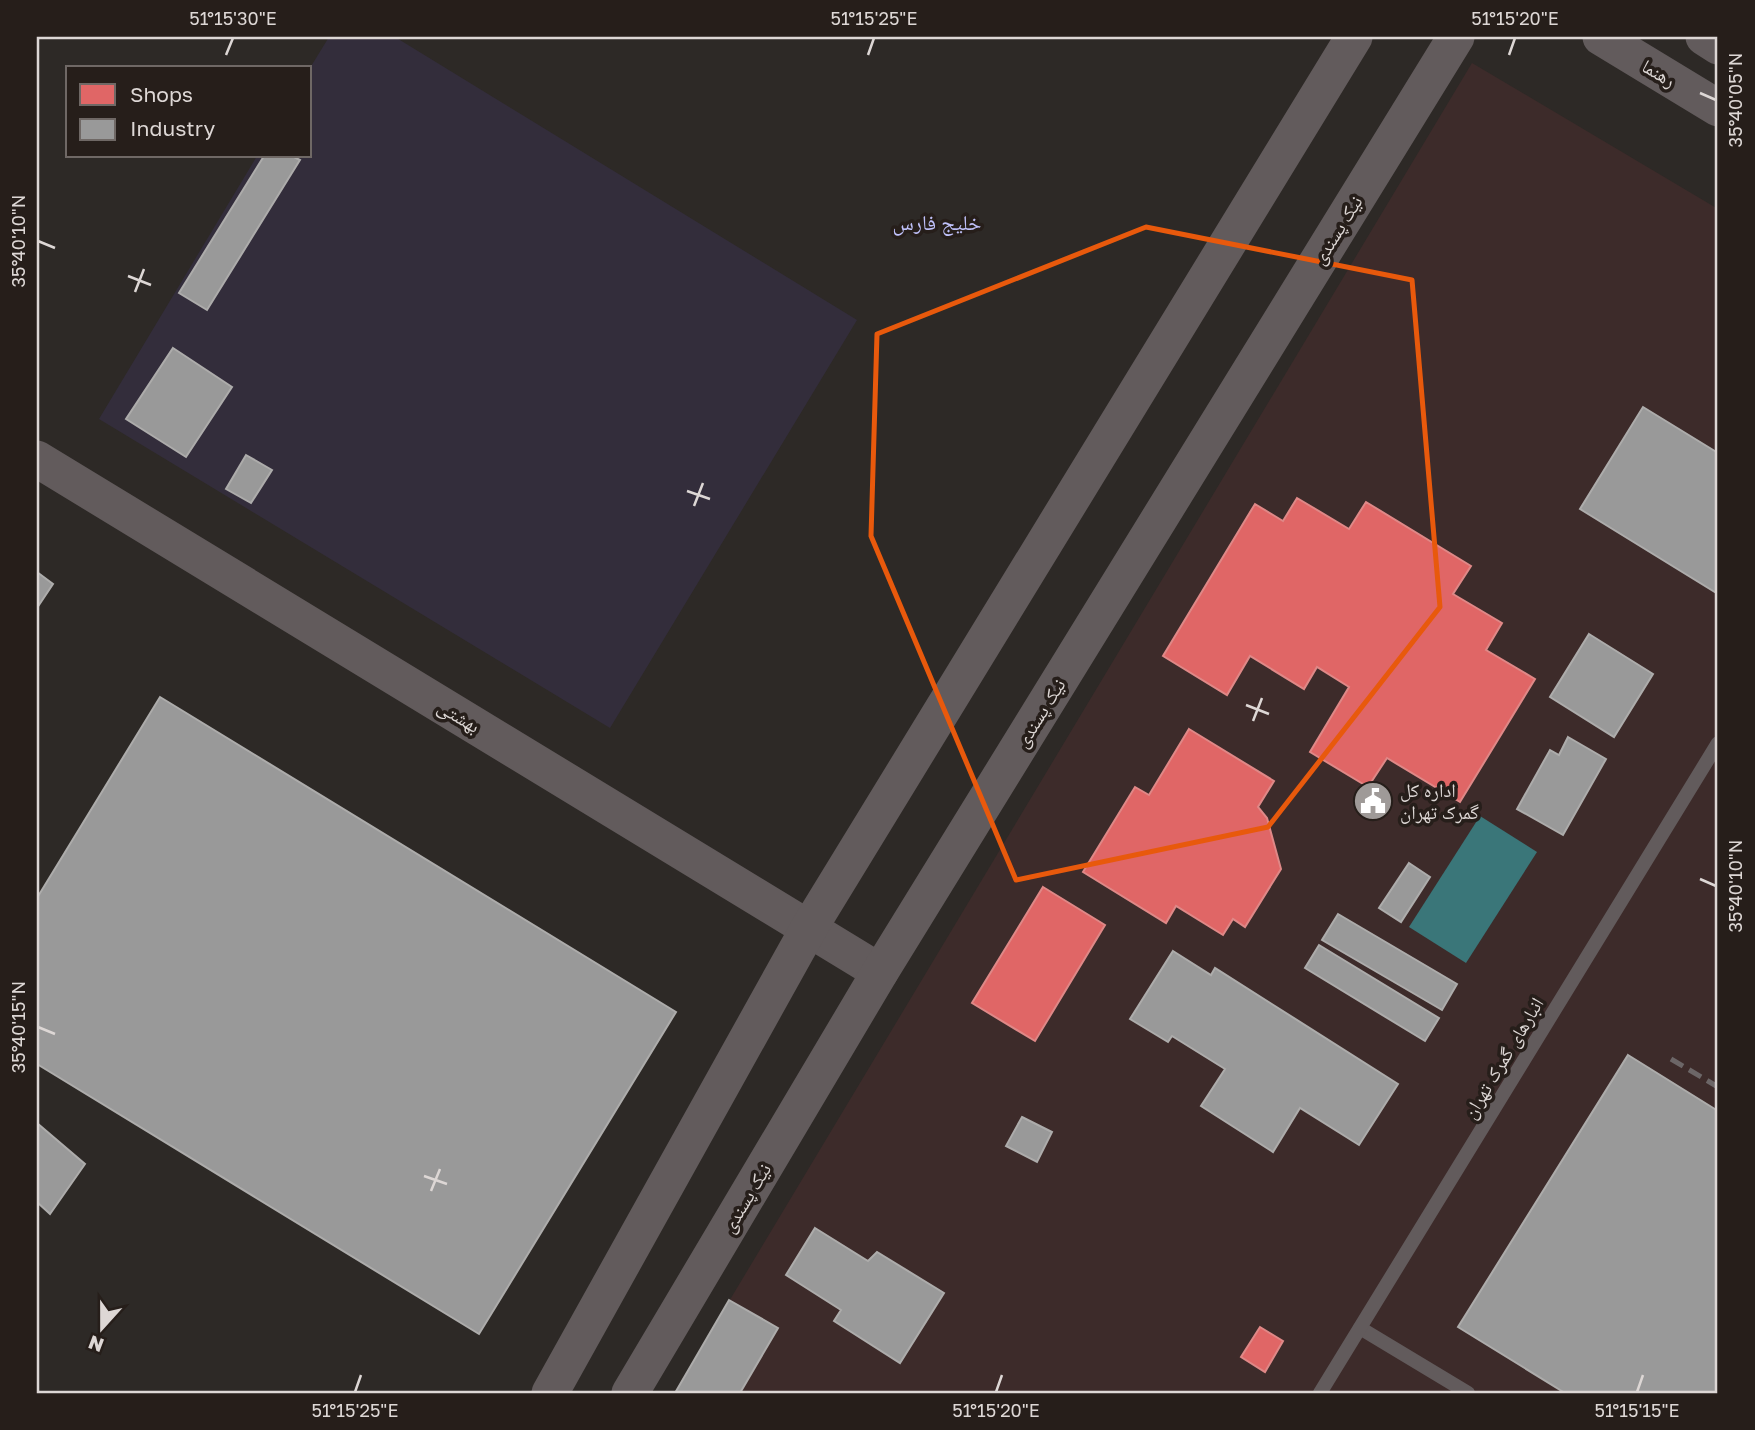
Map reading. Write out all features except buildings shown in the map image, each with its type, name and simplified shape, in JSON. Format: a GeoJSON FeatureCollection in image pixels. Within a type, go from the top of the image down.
{"type":"FeatureCollection","features":[{"type":"Feature","properties":{"kind":"street"},"geometry":{"type":"LineString","coordinates":[[550,1393],[809,928],[1354,37]]}},
{"type":"Feature","properties":{"kind":"street","name":"نیک پسندی"},"geometry":{"type":"LineString","coordinates":[[630,1393],[880,972],[1456,37]]}},
{"type":"Feature","properties":{"kind":"street","name":"رهنما"},"geometry":{"type":"LineString","coordinates":[[1601,37],[1718,108]]}},
{"type":"Feature","properties":{"kind":"street"},"geometry":{"type":"LineString","coordinates":[[1704,37],[1718,46]]}},
{"type":"Feature","properties":{"kind":"street","name":"بهشتی"},"geometry":{"type":"LineString","coordinates":[[37,459],[880,972]]}},
{"type":"Feature","properties":{"kind":"lane","name":"انبارهای گمرک تهران"},"geometry":{"type":"LineString","coordinates":[[1320,1393],[1718,743]]}},
{"type":"Feature","properties":{"kind":"lane"},"geometry":{"type":"LineString","coordinates":[[1360,1328],[1468,1393]]}},
{"type":"Feature","properties":{"kind":"highlighted area"},"geometry":{"type":"Polygon","coordinates":[[[1146,227],[1412,280],[1440,607],[1268,827],[1016,880],[871,536],[877,334],[1146,227]]]}},
{"type":"Feature","properties":{"kind":"shaded area"},"geometry":{"type":"Polygon","coordinates":[[[329,37],[395,37],[857,320],[610,728],[99,419],[256,158],[312,158],[311,66],[329,37]]]}},
{"type":"Feature","properties":{"kind":"shaded area","name":"اداره کل گمرک تهران"},"geometry":{"type":"Polygon","coordinates":[[[1472,63],[1718,209],[1718,1393],[674,1393],[1472,63]]]}},
{"type":"Feature","properties":{"kind":"water"},"geometry":{"type":"Polygon","coordinates":[[[1480,816],[1537,852],[1466,963],[1409,927],[1480,816]]]}},
{"type":"Feature","properties":{"kind":"railway"},"geometry":{"type":"LineString","coordinates":[[1671,1059],[1718,1087]]}},
{"type":"Feature","properties":{"kind":"place","name":"اداره کل گمرک تهران"},"geometry":{"type":"Point","coordinates":[1373,801]}},
{"type":"Feature","properties":{"kind":"district","name":"خلیج فارس"},"geometry":{"type":"Point","coordinates":[937,223]}}]}
